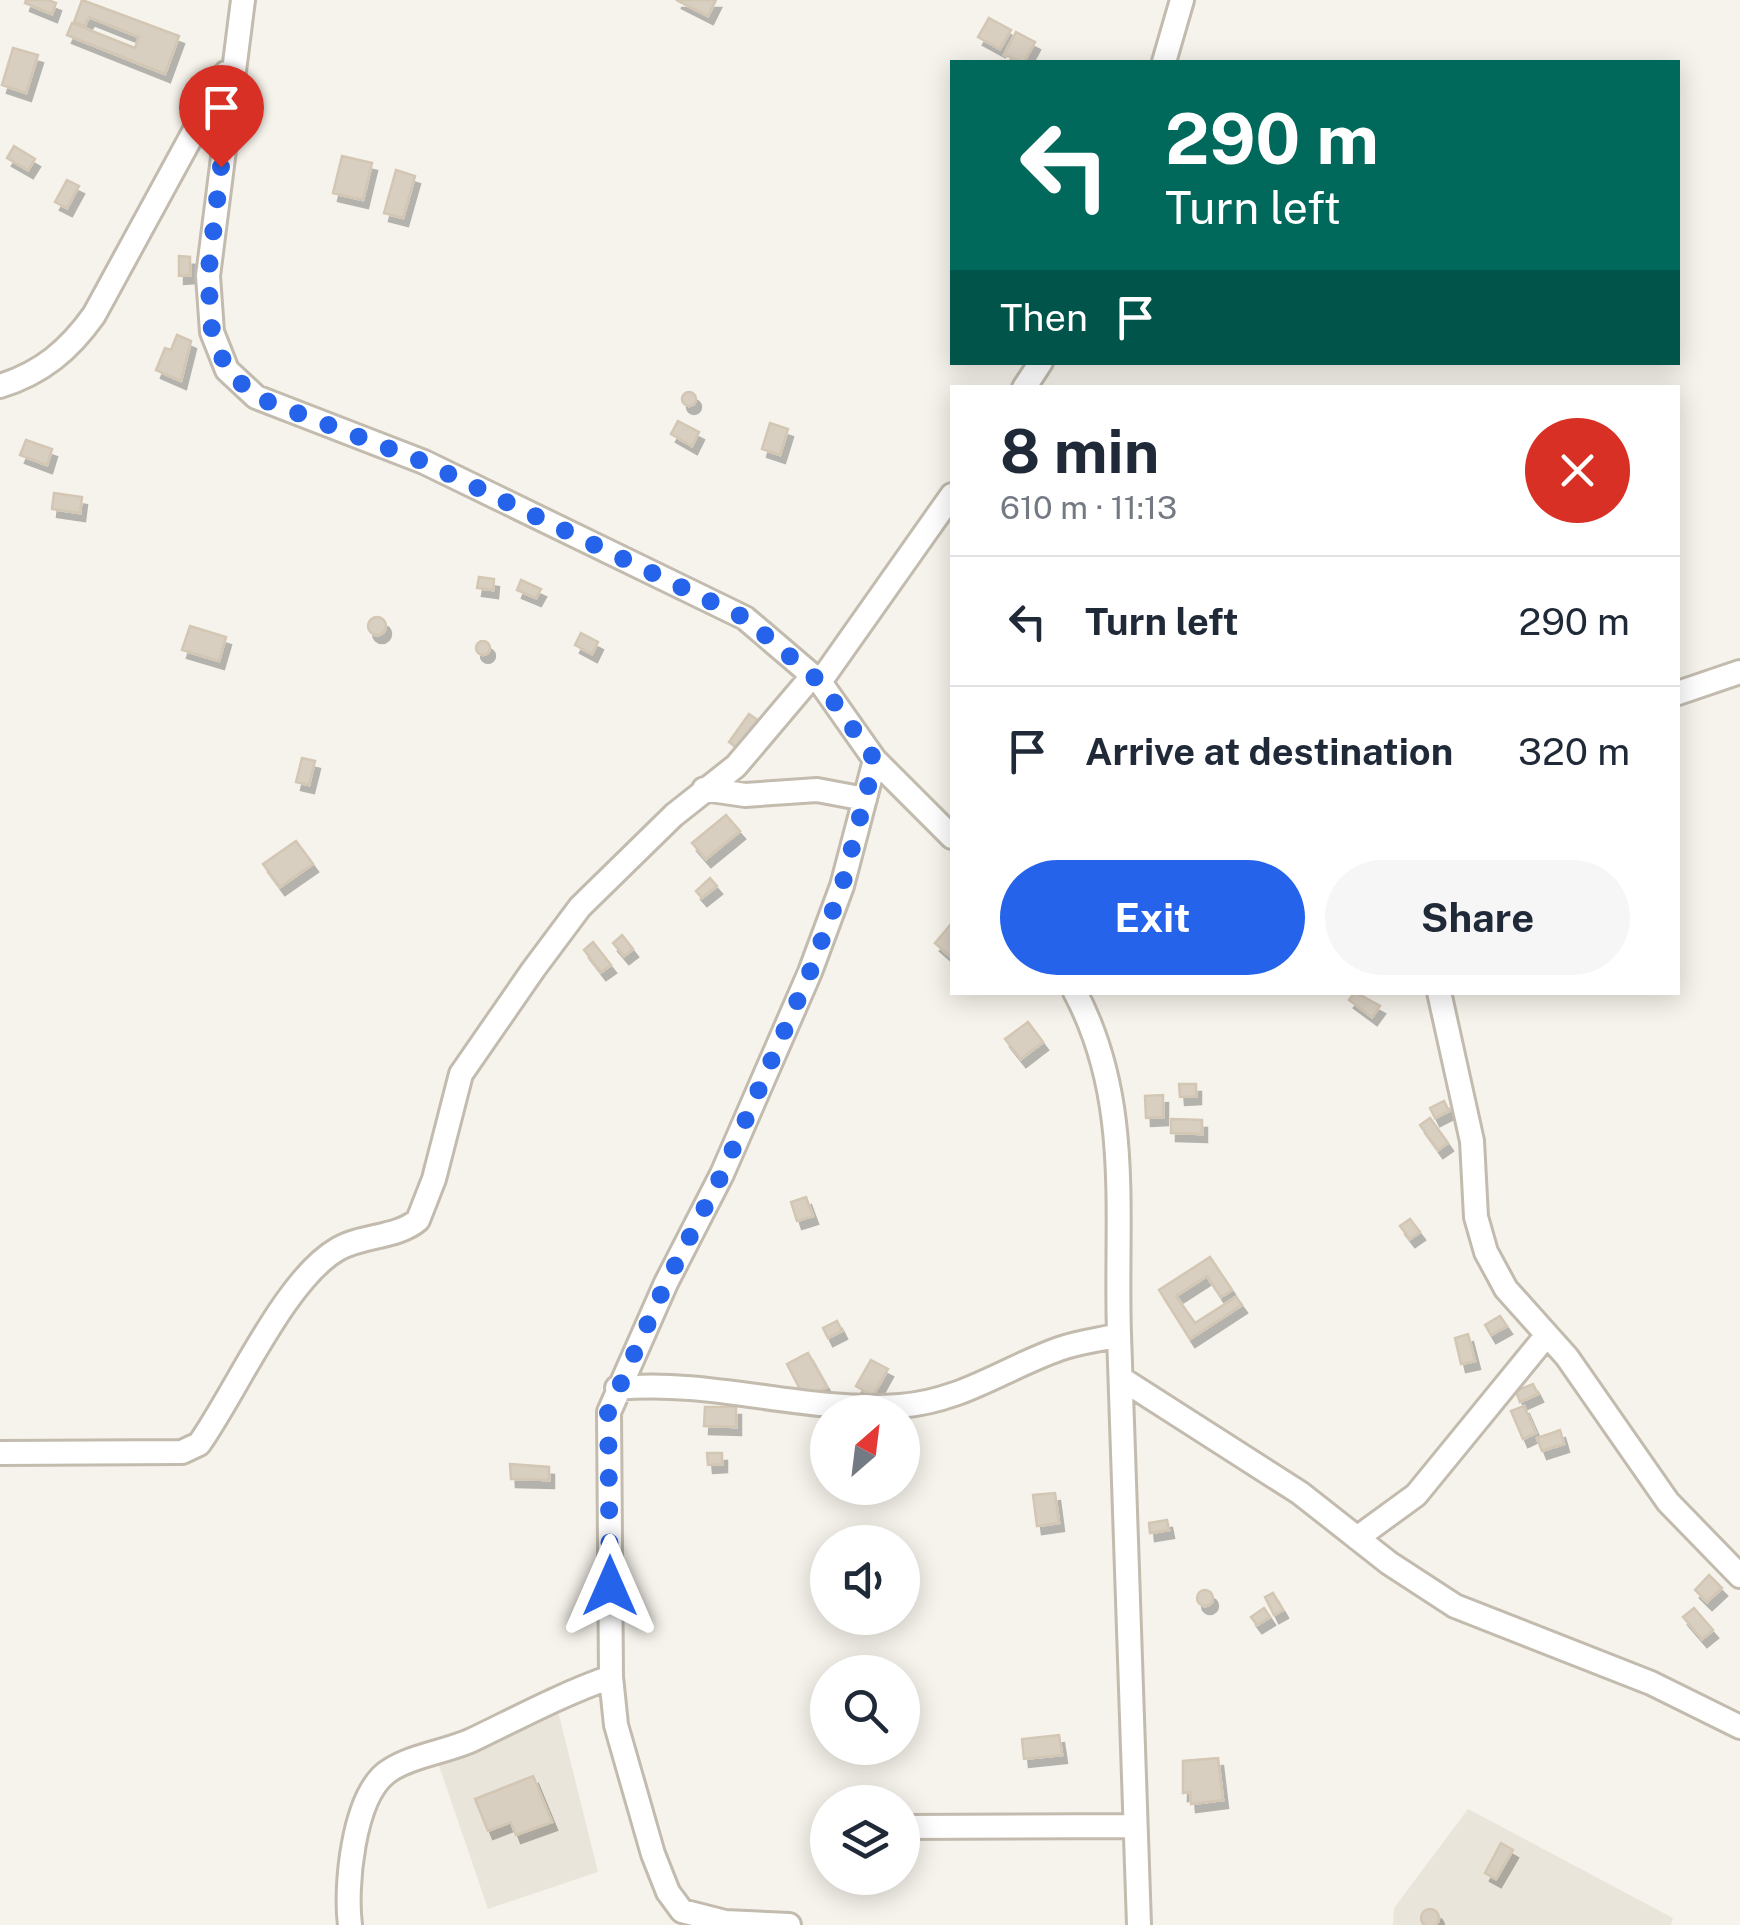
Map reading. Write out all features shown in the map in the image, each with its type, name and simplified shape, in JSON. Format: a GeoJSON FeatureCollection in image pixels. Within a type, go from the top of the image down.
{"type":"FeatureCollection","features":[{"type":"Feature","properties":{"kind":"street"},"geometry":{"type":"LineString","coordinates":[[243,0],[208,276],[212,332],[227,370],[256,397],[283,410],[424,462],[745,618],[816,678],[875,760],[950,835]]}},
{"type":"Feature","properties":{"kind":"street"},"geometry":{"type":"LineString","coordinates":[[1165,60],[1182,0]]}},
{"type":"Feature","properties":{"kind":"street"},"geometry":{"type":"LineString","coordinates":[[0,386],[49,364],[72,345],[94,315],[234,58]]}},
{"type":"Feature","properties":{"kind":"street"},"geometry":{"type":"LineString","coordinates":[[0,1453],[182,1452],[199,1444],[289,1300],[317,1267],[338,1249],[418,1220],[434,1179],[452,1097],[479,1046],[580,907],[704,789],[736,766],[816,678],[950,500]]}},
{"type":"Feature","properties":{"kind":"street"},"geometry":{"type":"LineString","coordinates":[[1680,692],[1740,672]]}},
{"type":"Feature","properties":{"kind":"street"},"geometry":{"type":"LineString","coordinates":[[789,1925],[704,1918],[682,1910],[668,1892],[616,1725],[611,1678],[608,1412],[722,1174],[804,988],[842,886],[875,760]]}},
{"type":"Feature","properties":{"kind":"street"},"geometry":{"type":"LineString","coordinates":[[704,789],[745,795],[818,790],[864,800]]}},
{"type":"Feature","properties":{"kind":"street"},"geometry":{"type":"LineString","coordinates":[[1075,995],[1106,1062],[1119,1174],[1119,1335],[1139,1925]]}},
{"type":"Feature","properties":{"kind":"street"},"geometry":{"type":"LineString","coordinates":[[1440,995],[1467,1112],[1476,1217],[1486,1252],[1506,1288],[1567,1357],[1668,1502],[1740,1576]]}},
{"type":"Feature","properties":{"kind":"street"},"geometry":{"type":"LineString","coordinates":[[617,1388],[665,1384],[813,1407],[903,1406],[954,1396],[1058,1349],[1119,1335]]}},
{"type":"Feature","properties":{"kind":"street"},"geometry":{"type":"LineString","coordinates":[[1357,1538],[1416,1495],[1546,1336]]}},
{"type":"Feature","properties":{"kind":"street"},"geometry":{"type":"LineString","coordinates":[[1122,1379],[1300,1493],[1454,1606],[1650,1683],[1740,1727]]}},
{"type":"Feature","properties":{"kind":"street"},"geometry":{"type":"LineString","coordinates":[[350,1925],[346,1890],[350,1862],[369,1801],[386,1772],[471,1740],[562,1694],[611,1678]]}},
{"type":"Feature","properties":{"kind":"street"},"geometry":{"type":"LineString","coordinates":[[920,1827],[1135,1826]]}},
{"type":"Feature","properties":{"kind":"shaded area"},"geometry":{"type":"Polygon","coordinates":[[[558,1711],[598,1872],[488,1909],[431,1742],[558,1711]]]}},
{"type":"Feature","properties":{"kind":"shaded area"},"geometry":{"type":"Polygon","coordinates":[[[1468,1809],[1673,1918],[1671,1925],[1393,1925],[1394,1908],[1468,1809]]]}},
{"type":"Feature","properties":{"kind":"building"},"geometry":{"type":"Polygon","coordinates":[[[82,0],[179,36],[165,74],[67,35],[72,23],[135,48],[139,37],[89,17],[85,26],[74,22],[82,0]]]}},
{"type":"Feature","properties":{"kind":"building"},"geometry":{"type":"Polygon","coordinates":[[[676,0],[716,0],[708,16],[676,0]]]}},
{"type":"Feature","properties":{"kind":"building"},"geometry":{"type":"Polygon","coordinates":[[[25,3],[56,3],[52,14],[25,3]]]}},
{"type":"Feature","properties":{"kind":"building"},"geometry":{"type":"Polygon","coordinates":[[[989,18],[1011,30],[1000,49],[978,37],[989,18]]]}},
{"type":"Feature","properties":{"kind":"building"},"geometry":{"type":"Polygon","coordinates":[[[1016,32],[1035,42],[1025,60],[1004,55],[1016,32]]]}},
{"type":"Feature","properties":{"kind":"building"},"geometry":{"type":"Polygon","coordinates":[[[13,48],[38,55],[26,93],[2,85],[13,48]]]}},
{"type":"Feature","properties":{"kind":"building"},"geometry":{"type":"Polygon","coordinates":[[[14,146],[35,159],[28,170],[7,158],[14,146]]]}},
{"type":"Feature","properties":{"kind":"building"},"geometry":{"type":"Polygon","coordinates":[[[342,156],[372,163],[363,200],[333,193],[342,156]]]}},
{"type":"Feature","properties":{"kind":"building"},"geometry":{"type":"Polygon","coordinates":[[[396,170],[415,176],[403,218],[384,213],[396,170]]]}},
{"type":"Feature","properties":{"kind":"building"},"geometry":{"type":"Polygon","coordinates":[[[67,180],[79,186],[67,208],[55,202],[67,180]]]}},
{"type":"Feature","properties":{"kind":"building"},"geometry":{"type":"Polygon","coordinates":[[[179,256],[190,257],[190,275],[179,276],[179,256]]]}},
{"type":"Feature","properties":{"kind":"building"},"geometry":{"type":"Polygon","coordinates":[[[177,335],[191,341],[181,381],[156,370],[165,348],[171,350],[177,335]]]}},
{"type":"Feature","properties":{"kind":"building"},"geometry":{"type":"Polygon","coordinates":[[[689,392],[696,399],[689,406],[682,399],[689,392]]]}},
{"type":"Feature","properties":{"kind":"building"},"geometry":{"type":"Polygon","coordinates":[[[678,421],[699,432],[692,446],[671,434],[678,421]]]}},
{"type":"Feature","properties":{"kind":"building"},"geometry":{"type":"Polygon","coordinates":[[[770,423],[788,429],[780,455],[762,449],[770,423]]]}},
{"type":"Feature","properties":{"kind":"building"},"geometry":{"type":"Polygon","coordinates":[[[26,440],[52,449],[47,465],[20,455],[26,440]]]}},
{"type":"Feature","properties":{"kind":"building"},"geometry":{"type":"Polygon","coordinates":[[[54,493],[82,497],[80,513],[52,509],[54,493]]]}},
{"type":"Feature","properties":{"kind":"building"},"geometry":{"type":"Polygon","coordinates":[[[479,577],[494,579],[493,590],[477,588],[479,577]]]}},
{"type":"Feature","properties":{"kind":"building"},"geometry":{"type":"Polygon","coordinates":[[[521,580],[541,589],[536,598],[517,590],[521,580]]]}},
{"type":"Feature","properties":{"kind":"building"},"geometry":{"type":"Polygon","coordinates":[[[377,617],[386,626],[377,635],[368,626],[377,617]]]}},
{"type":"Feature","properties":{"kind":"building"},"geometry":{"type":"Polygon","coordinates":[[[190,626],[226,637],[219,661],[182,650],[190,626]]]}},
{"type":"Feature","properties":{"kind":"building"},"geometry":{"type":"Polygon","coordinates":[[[581,633],[598,642],[592,654],[575,645],[581,633]]]}},
{"type":"Feature","properties":{"kind":"building"},"geometry":{"type":"Polygon","coordinates":[[[483,641],[490,648],[483,655],[476,648],[483,641]]]}},
{"type":"Feature","properties":{"kind":"building"},"geometry":{"type":"Polygon","coordinates":[[[749,714],[762,723],[742,752],[729,742],[749,714]]]}},
{"type":"Feature","properties":{"kind":"building"},"geometry":{"type":"Polygon","coordinates":[[[302,758],[315,761],[309,785],[296,782],[302,758]]]}},
{"type":"Feature","properties":{"kind":"building"},"geometry":{"type":"Polygon","coordinates":[[[726,815],[740,831],[706,859],[692,843],[726,815]]]}},
{"type":"Feature","properties":{"kind":"building"},"geometry":{"type":"Polygon","coordinates":[[[296,841],[313,864],[280,887],[263,864],[296,841]]]}},
{"type":"Feature","properties":{"kind":"building"},"geometry":{"type":"Polygon","coordinates":[[[710,878],[717,886],[702,898],[696,891],[710,878]]]}},
{"type":"Feature","properties":{"kind":"building"},"geometry":{"type":"Polygon","coordinates":[[[950,925],[950,956],[935,943],[950,925]]]}},
{"type":"Feature","properties":{"kind":"building"},"geometry":{"type":"Polygon","coordinates":[[[622,935],[633,949],[624,956],[613,943],[622,935]]]}},
{"type":"Feature","properties":{"kind":"building"},"geometry":{"type":"Polygon","coordinates":[[[593,942],[611,965],[601,972],[584,950],[593,942]]]}},
{"type":"Feature","properties":{"kind":"building"},"geometry":{"type":"Polygon","coordinates":[[[1353,995],[1360,995],[1380,1006],[1372,1017],[1349,1000],[1353,995]]]}},
{"type":"Feature","properties":{"kind":"building"},"geometry":{"type":"Polygon","coordinates":[[[1028,1022],[1043,1042],[1021,1059],[1005,1039],[1028,1022]]]}},
{"type":"Feature","properties":{"kind":"building"},"geometry":{"type":"Polygon","coordinates":[[[1179,1084],[1196,1084],[1196,1096],[1180,1097],[1179,1084]]]}},
{"type":"Feature","properties":{"kind":"building"},"geometry":{"type":"Polygon","coordinates":[[[1163,1095],[1163,1117],[1146,1118],[1145,1096],[1163,1095]]]}},
{"type":"Feature","properties":{"kind":"building"},"geometry":{"type":"Polygon","coordinates":[[[1444,1101],[1449,1111],[1435,1118],[1430,1108],[1444,1101]]]}},
{"type":"Feature","properties":{"kind":"building"},"geometry":{"type":"Polygon","coordinates":[[[1430,1118],[1448,1143],[1438,1150],[1420,1125],[1430,1118]]]}},
{"type":"Feature","properties":{"kind":"building"},"geometry":{"type":"Polygon","coordinates":[[[1171,1119],[1202,1120],[1202,1134],[1171,1133],[1171,1119]]]}},
{"type":"Feature","properties":{"kind":"building"},"geometry":{"type":"Polygon","coordinates":[[[806,1197],[813,1216],[797,1221],[791,1202],[806,1197]]]}},
{"type":"Feature","properties":{"kind":"building"},"geometry":{"type":"Polygon","coordinates":[[[1410,1219],[1420,1232],[1410,1239],[1400,1226],[1410,1219]]]}},
{"type":"Feature","properties":{"kind":"building"},"geometry":{"type":"Polygon","coordinates":[[[1210,1257],[1232,1290],[1221,1297],[1207,1276],[1176,1296],[1195,1323],[1236,1297],[1242,1305],[1190,1339],[1159,1290],[1210,1257]]]}},
{"type":"Feature","properties":{"kind":"building"},"geometry":{"type":"Polygon","coordinates":[[[1500,1316],[1507,1326],[1491,1335],[1485,1325],[1500,1316]]]}},
{"type":"Feature","properties":{"kind":"building"},"geometry":{"type":"Polygon","coordinates":[[[837,1321],[842,1331],[828,1338],[823,1328],[837,1321]]]}},
{"type":"Feature","properties":{"kind":"building"},"geometry":{"type":"Polygon","coordinates":[[[1468,1334],[1475,1361],[1461,1364],[1455,1338],[1468,1334]]]}},
{"type":"Feature","properties":{"kind":"building"},"geometry":{"type":"Polygon","coordinates":[[[808,1353],[827,1387],[805,1399],[787,1364],[808,1353]]]}},
{"type":"Feature","properties":{"kind":"building"},"geometry":{"type":"Polygon","coordinates":[[[871,1360],[888,1369],[874,1395],[856,1386],[871,1360]]]}},
{"type":"Feature","properties":{"kind":"building"},"geometry":{"type":"Polygon","coordinates":[[[1533,1384],[1538,1394],[1520,1402],[1516,1391],[1533,1384]]]}},
{"type":"Feature","properties":{"kind":"building"},"geometry":{"type":"Polygon","coordinates":[[[1524,1406],[1536,1433],[1523,1439],[1511,1411],[1524,1406]]]}},
{"type":"Feature","properties":{"kind":"building"},"geometry":{"type":"Polygon","coordinates":[[[705,1407],[736,1407],[736,1427],[704,1426],[705,1407]]]}},
{"type":"Feature","properties":{"kind":"building"},"geometry":{"type":"Polygon","coordinates":[[[1560,1430],[1564,1444],[1542,1451],[1537,1438],[1560,1430]]]}},
{"type":"Feature","properties":{"kind":"building"},"geometry":{"type":"Polygon","coordinates":[[[707,1453],[722,1453],[722,1464],[708,1465],[707,1453]]]}},
{"type":"Feature","properties":{"kind":"building"},"geometry":{"type":"Polygon","coordinates":[[[510,1464],[549,1467],[549,1480],[511,1479],[510,1464]]]}},
{"type":"Feature","properties":{"kind":"building"},"geometry":{"type":"Polygon","coordinates":[[[1055,1493],[1059,1523],[1037,1526],[1033,1495],[1055,1493]]]}},
{"type":"Feature","properties":{"kind":"building"},"geometry":{"type":"Polygon","coordinates":[[[1167,1520],[1169,1530],[1150,1533],[1149,1523],[1167,1520]]]}},
{"type":"Feature","properties":{"kind":"building"},"geometry":{"type":"Polygon","coordinates":[[[1709,1575],[1722,1588],[1707,1602],[1695,1590],[1709,1575]]]}},
{"type":"Feature","properties":{"kind":"building"},"geometry":{"type":"Polygon","coordinates":[[[1205,1590],[1213,1598],[1205,1606],[1197,1598],[1205,1590]]]}},
{"type":"Feature","properties":{"kind":"building"},"geometry":{"type":"Polygon","coordinates":[[[1273,1593],[1283,1610],[1274,1615],[1265,1597],[1273,1593]]]}},
{"type":"Feature","properties":{"kind":"building"},"geometry":{"type":"Polygon","coordinates":[[[1264,1608],[1270,1617],[1257,1625],[1251,1617],[1264,1608]]]}},
{"type":"Feature","properties":{"kind":"building"},"geometry":{"type":"Polygon","coordinates":[[[1694,1608],[1713,1630],[1702,1639],[1683,1617],[1694,1608]]]}},
{"type":"Feature","properties":{"kind":"building"},"geometry":{"type":"Polygon","coordinates":[[[1059,1735],[1062,1755],[1024,1759],[1022,1739],[1059,1735]]]}},
{"type":"Feature","properties":{"kind":"building"},"geometry":{"type":"Polygon","coordinates":[[[1218,1758],[1223,1800],[1191,1804],[1190,1792],[1183,1793],[1183,1761],[1218,1758]]]}},
{"type":"Feature","properties":{"kind":"building"},"geometry":{"type":"Polygon","coordinates":[[[533,1776],[552,1822],[516,1835],[511,1822],[488,1831],[475,1799],[533,1776]]]}},
{"type":"Feature","properties":{"kind":"building"},"geometry":{"type":"Polygon","coordinates":[[[1501,1843],[1513,1850],[1496,1879],[1485,1873],[1501,1843]]]}},
{"type":"Feature","properties":{"kind":"building"},"geometry":{"type":"Polygon","coordinates":[[[1424,1912],[1436,1912],[1436,1924],[1424,1924],[1424,1912]]]}},
{"type":"Feature","properties":{"kind":"route"},"geometry":{"type":"LineString","coordinates":[[221,167],[208,276],[212,332],[227,370],[256,397],[296,416],[424,462],[745,618],[820,682],[875,760],[842,886],[810,972],[722,1174],[666,1283],[608,1412],[610,1586]]}}]}
